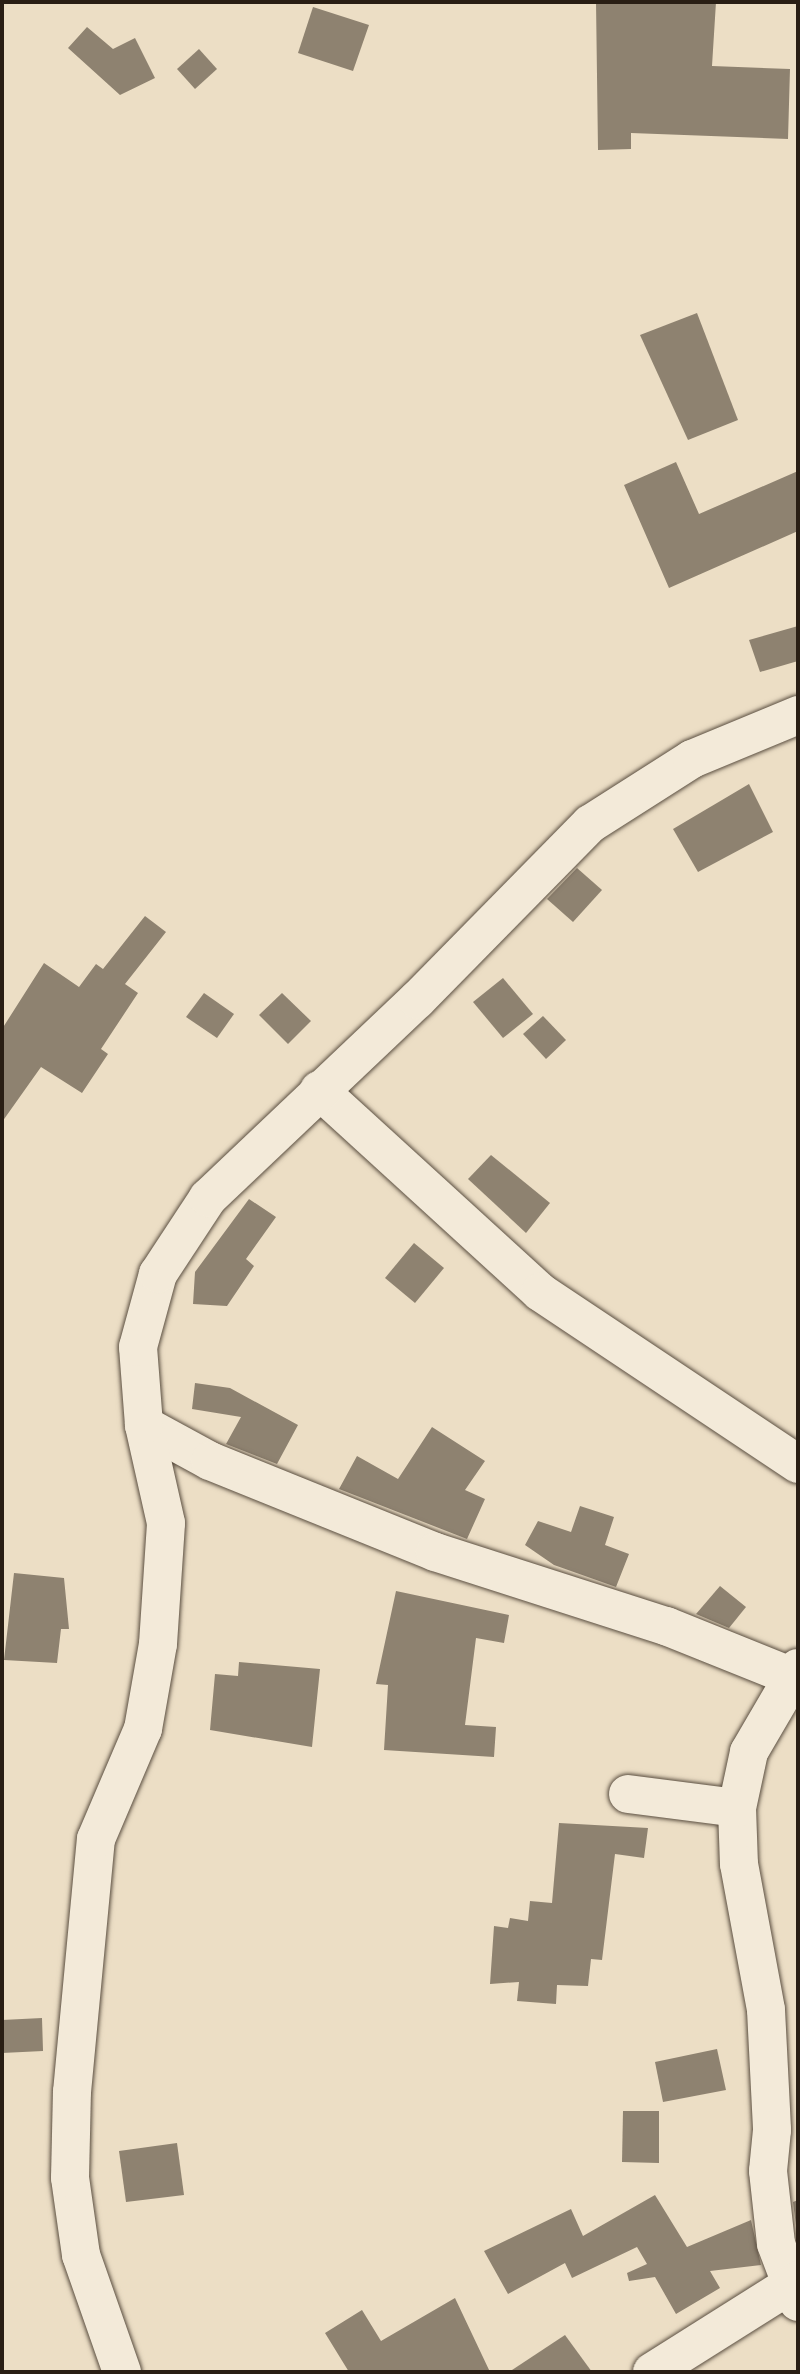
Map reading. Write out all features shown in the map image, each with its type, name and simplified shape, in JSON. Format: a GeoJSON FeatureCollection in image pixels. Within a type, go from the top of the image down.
{"type":"FeatureCollection","features":[{"type":"Feature","properties":{"kind":"street"},"geometry":{"type":"LineString","coordinates":[[122,2372],[80,2255],[69,2178],[81,1959],[96,1839],[143,1729],[158,1644],[166,1523],[144,1425],[138,1347],[158,1274],[208,1198],[417,1000],[590,824],[692,759],[798,715]]}},
{"type":"Feature","properties":{"kind":"street"},"geometry":{"type":"LineString","coordinates":[[319,1090],[540,1292],[798,1464]]}},
{"type":"Feature","properties":{"kind":"street"},"geometry":{"type":"LineString","coordinates":[[144,1425],[210,1461],[435,1552],[666,1626],[796,1672],[749,1752],[737,1808],[740,1864],[766,2010],[772,2130],[768,2171],[776,2244],[795,2288],[652,2372]]}},
{"type":"Feature","properties":{"kind":"street"},"geometry":{"type":"LineString","coordinates":[[628,1794],[737,1808]]}},
{"type":"Feature","properties":{"kind":"building"},"geometry":{"type":"Polygon","coordinates":[[[596,2],[716,2],[712,66],[790,69],[788,139],[631,133],[631,149],[598,150],[596,2]]]}},
{"type":"Feature","properties":{"kind":"building"},"geometry":{"type":"Polygon","coordinates":[[[313,7],[369,25],[353,71],[298,53],[313,7]]]}},
{"type":"Feature","properties":{"kind":"building"},"geometry":{"type":"Polygon","coordinates":[[[87,27],[113,49],[135,38],[155,78],[120,95],[68,48],[87,27]]]}},
{"type":"Feature","properties":{"kind":"building"},"geometry":{"type":"Polygon","coordinates":[[[199,49],[217,69],[195,89],[177,69],[199,49]]]}},
{"type":"Feature","properties":{"kind":"building"},"geometry":{"type":"Polygon","coordinates":[[[697,313],[738,420],[688,440],[640,335],[697,313]]]}},
{"type":"Feature","properties":{"kind":"building"},"geometry":{"type":"Polygon","coordinates":[[[676,462],[699,514],[798,471],[798,531],[669,588],[624,485],[676,462]]]}},
{"type":"Feature","properties":{"kind":"building"},"geometry":{"type":"Polygon","coordinates":[[[798,626],[798,661],[760,672],[749,640],[798,626]]]}},
{"type":"Feature","properties":{"kind":"building"},"geometry":{"type":"Polygon","coordinates":[[[749,784],[773,832],[698,872],[673,829],[749,784]]]}},
{"type":"Feature","properties":{"kind":"building"},"geometry":{"type":"Polygon","coordinates":[[[577,868],[602,890],[573,922],[547,899],[577,868]]]}},
{"type":"Feature","properties":{"kind":"building"},"geometry":{"type":"Polygon","coordinates":[[[145,916],[166,932],[125,984],[138,993],[101,1049],[108,1054],[82,1093],[41,1067],[2,1122],[2,1029],[44,963],[79,987],[96,964],[103,969],[145,916]]]}},
{"type":"Feature","properties":{"kind":"building"},"geometry":{"type":"Polygon","coordinates":[[[503,978],[533,1014],[503,1038],[473,1002],[503,978]]]}},
{"type":"Feature","properties":{"kind":"building"},"geometry":{"type":"Polygon","coordinates":[[[204,993],[234,1014],[217,1038],[186,1017],[204,993]]]}},
{"type":"Feature","properties":{"kind":"building"},"geometry":{"type":"Polygon","coordinates":[[[282,993],[311,1021],[288,1044],[259,1015],[282,993]]]}},
{"type":"Feature","properties":{"kind":"building"},"geometry":{"type":"Polygon","coordinates":[[[543,1016],[566,1040],[546,1059],[523,1034],[543,1016]]]}},
{"type":"Feature","properties":{"kind":"building"},"geometry":{"type":"Polygon","coordinates":[[[491,1155],[550,1203],[526,1233],[468,1179],[491,1155]]]}},
{"type":"Feature","properties":{"kind":"building"},"geometry":{"type":"Polygon","coordinates":[[[249,1199],[276,1217],[246,1259],[254,1266],[227,1306],[193,1304],[195,1272],[249,1199]]]}},
{"type":"Feature","properties":{"kind":"building"},"geometry":{"type":"Polygon","coordinates":[[[414,1243],[444,1268],[415,1303],[385,1278],[414,1243]]]}},
{"type":"Feature","properties":{"kind":"building"},"geometry":{"type":"Polygon","coordinates":[[[195,1383],[230,1388],[298,1425],[277,1464],[226,1444],[241,1417],[192,1409],[195,1383]]]}},
{"type":"Feature","properties":{"kind":"building"},"geometry":{"type":"Polygon","coordinates":[[[432,1427],[485,1461],[465,1490],[485,1499],[467,1539],[339,1489],[357,1456],[398,1479],[432,1427]]]}},
{"type":"Feature","properties":{"kind":"building"},"geometry":{"type":"Polygon","coordinates":[[[580,1506],[614,1517],[605,1545],[629,1554],[616,1587],[554,1565],[525,1545],[538,1521],[571,1532],[580,1506]]]}},
{"type":"Feature","properties":{"kind":"building"},"geometry":{"type":"Polygon","coordinates":[[[14,1573],[64,1578],[69,1629],[61,1629],[57,1663],[4,1660],[14,1573]]]}},
{"type":"Feature","properties":{"kind":"building"},"geometry":{"type":"Polygon","coordinates":[[[720,1586],[746,1607],[729,1628],[696,1614],[720,1586]]]}},
{"type":"Feature","properties":{"kind":"building"},"geometry":{"type":"Polygon","coordinates":[[[396,1591],[509,1615],[504,1643],[476,1638],[465,1725],[496,1727],[494,1757],[384,1750],[388,1685],[376,1684],[396,1591]]]}},
{"type":"Feature","properties":{"kind":"building"},"geometry":{"type":"Polygon","coordinates":[[[239,1662],[320,1669],[312,1747],[210,1730],[215,1674],[238,1676],[239,1662]]]}},
{"type":"Feature","properties":{"kind":"building"},"geometry":{"type":"Polygon","coordinates":[[[559,1823],[648,1828],[644,1858],[615,1854],[602,1960],[591,1959],[588,1986],[557,1985],[556,2004],[517,2001],[519,1982],[490,1984],[494,1926],[508,1928],[510,1918],[528,1921],[530,1901],[552,1903],[559,1823]]]}},
{"type":"Feature","properties":{"kind":"building"},"geometry":{"type":"Polygon","coordinates":[[[42,2018],[43,2051],[2,2053],[2,2020],[42,2018]]]}},
{"type":"Feature","properties":{"kind":"building"},"geometry":{"type":"Polygon","coordinates":[[[717,2049],[726,2090],[663,2102],[655,2062],[717,2049]]]}},
{"type":"Feature","properties":{"kind":"building"},"geometry":{"type":"Polygon","coordinates":[[[623,2111],[659,2111],[659,2163],[622,2162],[623,2111]]]}},
{"type":"Feature","properties":{"kind":"building"},"geometry":{"type":"Polygon","coordinates":[[[177,2143],[184,2195],[126,2202],[119,2151],[177,2143]]]}},
{"type":"Feature","properties":{"kind":"building"},"geometry":{"type":"Polygon","coordinates":[[[655,2195],[687,2247],[751,2220],[761,2265],[710,2271],[720,2288],[676,2314],[655,2277],[629,2281],[627,2273],[647,2264],[637,2247],[572,2278],[565,2263],[508,2294],[484,2251],[571,2209],[583,2236],[655,2195]]]}},
{"type":"Feature","properties":{"kind":"building"},"geometry":{"type":"Polygon","coordinates":[[[798,2200],[798,2241],[793,2202],[798,2200]]]}},
{"type":"Feature","properties":{"kind":"building"},"geometry":{"type":"Polygon","coordinates":[[[455,2298],[490,2372],[349,2372],[325,2333],[362,2310],[381,2341],[455,2298]]]}},
{"type":"Feature","properties":{"kind":"building"},"geometry":{"type":"Polygon","coordinates":[[[565,2335],[592,2372],[509,2372],[565,2335]]]}}]}
